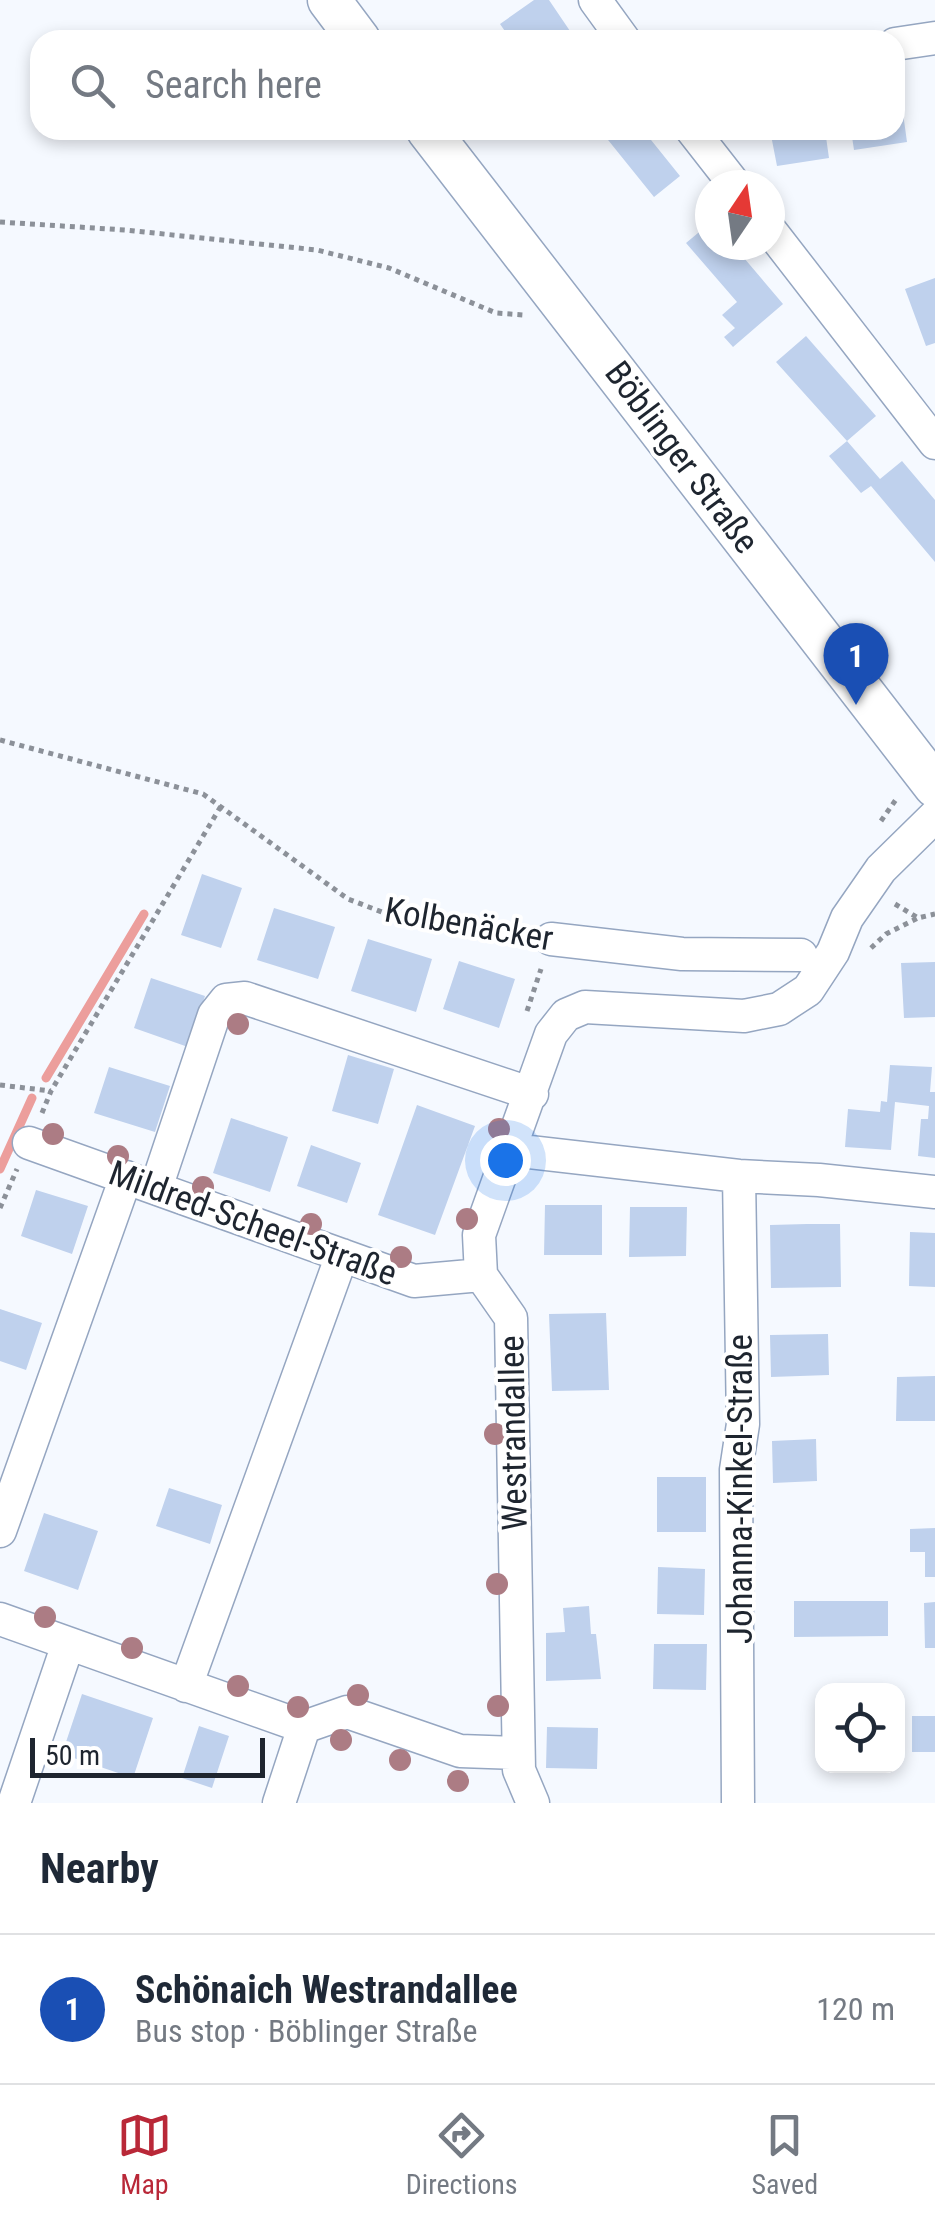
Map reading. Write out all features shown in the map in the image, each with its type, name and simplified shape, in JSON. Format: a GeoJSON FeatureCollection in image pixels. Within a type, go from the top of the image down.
{"type":"FeatureCollection","features":[{"type":"Feature","properties":{"kind":"main road"},"geometry":{"type":"LineString","coordinates":[[329,0],[352,30]]}},
{"type":"Feature","properties":{"kind":"main road","name":"Böblinger Straße"},"geometry":{"type":"LineString","coordinates":[[436,140],[935,786]]}},
{"type":"Feature","properties":{"kind":"street"},"geometry":{"type":"LineString","coordinates":[[595,0],[617,30]]}},
{"type":"Feature","properties":{"kind":"street"},"geometry":{"type":"LineString","coordinates":[[905,42],[935,38]]}},
{"type":"Feature","properties":{"kind":"street"},"geometry":{"type":"LineString","coordinates":[[700,140],[723,170]]}},
{"type":"Feature","properties":{"kind":"street"},"geometry":{"type":"LineString","coordinates":[[785,248],[930,427]]}},
{"type":"Feature","properties":{"kind":"street"},"geometry":{"type":"LineString","coordinates":[[481,1275],[479,1235],[552,1034],[566,1015],[585,1008],[744,1016],[779,1010],[808,990],[817,954],[881,870],[935,816]]}},
{"type":"Feature","properties":{"kind":"street","name":"Kolbenäcker"},"geometry":{"type":"LineString","coordinates":[[551,939],[682,954],[817,954]]}},
{"type":"Feature","properties":{"kind":"street"},"geometry":{"type":"LineString","coordinates":[[0,1531],[141,1183],[214,1015],[226,1000],[245,998],[532,1094]]}},
{"type":"Feature","properties":{"kind":"street","name":"Mildred-Scheel-Straße"},"geometry":{"type":"LineString","coordinates":[[29,1143],[414,1281],[481,1275]]}},
{"type":"Feature","properties":{"kind":"street"},"geometry":{"type":"LineString","coordinates":[[512,1150],[739,1176],[935,1192]]}},
{"type":"Feature","properties":{"kind":"street","name":"Johanna-Kinkel-Straße"},"geometry":{"type":"LineString","coordinates":[[738,1803],[736,1470],[743,1424],[739,1176]]}},
{"type":"Feature","properties":{"kind":"street"},"geometry":{"type":"LineString","coordinates":[[186,1686],[342,1255]]}},
{"type":"Feature","properties":{"kind":"street","name":"Westrandallee"},"geometry":{"type":"LineString","coordinates":[[481,1275],[511,1318],[518,1753],[519,1770],[533,1803]]}},
{"type":"Feature","properties":{"kind":"street"},"geometry":{"type":"LineString","coordinates":[[0,1619],[304,1727],[347,1712],[460,1751],[518,1753]]}},
{"type":"Feature","properties":{"kind":"street"},"geometry":{"type":"LineString","coordinates":[[14,1803],[68,1644]]}},
{"type":"Feature","properties":{"kind":"street"},"geometry":{"type":"LineString","coordinates":[[279,1803],[304,1727]]}},
{"type":"Feature","properties":{"kind":"path"},"geometry":{"type":"LineString","coordinates":[[0,222],[125,230],[317,250],[388,268],[496,313],[539,316],[567,307]]}},
{"type":"Feature","properties":{"kind":"path","name":"Kolbenäcker"},"geometry":{"type":"LineString","coordinates":[[0,740],[202,794],[348,899],[382,912],[551,939]]}},
{"type":"Feature","properties":{"kind":"path"},"geometry":{"type":"LineString","coordinates":[[0,1085],[51,1091],[221,806]]}},
{"type":"Feature","properties":{"kind":"path"},"geometry":{"type":"LineString","coordinates":[[817,954],[862,956],[886,934],[918,918]]}},
{"type":"Feature","properties":{"kind":"building"},"geometry":{"type":"Polygon","coordinates":[[[534,0],[549,0],[569,30],[504,30],[500,24],[534,0]]]}},
{"type":"Feature","properties":{"kind":"building"},"geometry":{"type":"Polygon","coordinates":[[[905,128],[907,142],[854,150],[852,140],[905,140],[905,128]]]}},
{"type":"Feature","properties":{"kind":"building"},"geometry":{"type":"Polygon","coordinates":[[[608,140],[651,140],[680,176],[654,197],[608,140]]]}},
{"type":"Feature","properties":{"kind":"building"},"geometry":{"type":"Polygon","coordinates":[[[772,140],[826,140],[829,158],[777,166],[772,140]]]}},
{"type":"Feature","properties":{"kind":"building"},"geometry":{"type":"Polygon","coordinates":[[[695,236],[695,253],[686,243],[695,236]]]}},
{"type":"Feature","properties":{"kind":"building"},"geometry":{"type":"Polygon","coordinates":[[[701,260],[746,260],[783,304],[733,347],[724,337],[735,328],[722,315],[737,302],[701,260]]]}},
{"type":"Feature","properties":{"kind":"building"},"geometry":{"type":"Polygon","coordinates":[[[935,278],[935,343],[926,346],[905,289],[935,278]]]}},
{"type":"Feature","properties":{"kind":"building"},"geometry":{"type":"Polygon","coordinates":[[[806,336],[876,416],[847,441],[776,362],[806,336]]]}},
{"type":"Feature","properties":{"kind":"building"},"geometry":{"type":"Polygon","coordinates":[[[847,441],[880,479],[902,461],[935,500],[935,562],[871,486],[861,493],[829,456],[847,441]]]}},
{"type":"Feature","properties":{"kind":"building"},"geometry":{"type":"Polygon","coordinates":[[[202,874],[242,888],[221,948],[181,935],[202,874]]]}},
{"type":"Feature","properties":{"kind":"building"},"geometry":{"type":"Polygon","coordinates":[[[274,908],[335,927],[318,979],[257,960],[274,908]]]}},
{"type":"Feature","properties":{"kind":"building"},"geometry":{"type":"Polygon","coordinates":[[[368,939],[432,959],[416,1012],[351,991],[368,939]]]}},
{"type":"Feature","properties":{"kind":"building"},"geometry":{"type":"Polygon","coordinates":[[[459,961],[515,979],[499,1028],[443,1009],[459,961]]]}},
{"type":"Feature","properties":{"kind":"building"},"geometry":{"type":"Polygon","coordinates":[[[935,962],[935,1017],[904,1018],[901,963],[935,962]]]}},
{"type":"Feature","properties":{"kind":"building"},"geometry":{"type":"Polygon","coordinates":[[[151,978],[205,996],[188,1047],[134,1028],[151,978]]]}},
{"type":"Feature","properties":{"kind":"building"},"geometry":{"type":"Polygon","coordinates":[[[348,1055],[394,1069],[378,1124],[332,1111],[348,1055]]]}},
{"type":"Feature","properties":{"kind":"building"},"geometry":{"type":"Polygon","coordinates":[[[890,1065],[932,1067],[935,1158],[918,1156],[921,1119],[928,1119],[929,1106],[895,1102],[891,1150],[845,1147],[848,1109],[880,1112],[881,1101],[887,1102],[890,1065]]]}},
{"type":"Feature","properties":{"kind":"building"},"geometry":{"type":"Polygon","coordinates":[[[109,1067],[170,1086],[155,1132],[94,1113],[109,1067]]]}},
{"type":"Feature","properties":{"kind":"building"},"geometry":{"type":"Polygon","coordinates":[[[417,1105],[475,1126],[435,1235],[378,1215],[417,1105]]]}},
{"type":"Feature","properties":{"kind":"building"},"geometry":{"type":"Polygon","coordinates":[[[231,1118],[288,1137],[270,1192],[213,1173],[231,1118]]]}},
{"type":"Feature","properties":{"kind":"building"},"geometry":{"type":"Polygon","coordinates":[[[311,1145],[361,1163],[347,1203],[297,1186],[311,1145]]]}},
{"type":"Feature","properties":{"kind":"building"},"geometry":{"type":"Polygon","coordinates":[[[36,1190],[88,1206],[72,1254],[21,1236],[36,1190]]]}},
{"type":"Feature","properties":{"kind":"building"},"geometry":{"type":"Polygon","coordinates":[[[545,1205],[602,1205],[602,1255],[544,1255],[545,1205]]]}},
{"type":"Feature","properties":{"kind":"building"},"geometry":{"type":"Polygon","coordinates":[[[630,1207],[687,1207],[686,1256],[629,1257],[630,1207]]]}},
{"type":"Feature","properties":{"kind":"building"},"geometry":{"type":"Polygon","coordinates":[[[840,1224],[841,1287],[771,1288],[770,1225],[840,1224]]]}},
{"type":"Feature","properties":{"kind":"building"},"geometry":{"type":"Polygon","coordinates":[[[910,1232],[935,1233],[935,1287],[909,1286],[910,1232]]]}},
{"type":"Feature","properties":{"kind":"building"},"geometry":{"type":"Polygon","coordinates":[[[0,1309],[42,1323],[26,1370],[0,1361],[0,1309]]]}},
{"type":"Feature","properties":{"kind":"building"},"geometry":{"type":"Polygon","coordinates":[[[606,1313],[609,1390],[552,1391],[549,1314],[606,1313]]]}},
{"type":"Feature","properties":{"kind":"building"},"geometry":{"type":"Polygon","coordinates":[[[828,1334],[829,1375],[771,1377],[770,1335],[828,1334]]]}},
{"type":"Feature","properties":{"kind":"building"},"geometry":{"type":"Polygon","coordinates":[[[935,1376],[935,1421],[896,1421],[897,1377],[935,1376]]]}},
{"type":"Feature","properties":{"kind":"building"},"geometry":{"type":"Polygon","coordinates":[[[816,1439],[817,1481],[773,1483],[772,1441],[816,1439]]]}},
{"type":"Feature","properties":{"kind":"building"},"geometry":{"type":"Polygon","coordinates":[[[657,1477],[706,1477],[706,1532],[657,1532],[657,1477]]]}},
{"type":"Feature","properties":{"kind":"building"},"geometry":{"type":"Polygon","coordinates":[[[169,1488],[222,1505],[210,1544],[156,1526],[169,1488]]]}},
{"type":"Feature","properties":{"kind":"building"},"geometry":{"type":"Polygon","coordinates":[[[44,1513],[98,1531],[78,1590],[24,1571],[44,1513]]]}},
{"type":"Feature","properties":{"kind":"building"},"geometry":{"type":"Polygon","coordinates":[[[935,1528],[935,1577],[925,1577],[925,1552],[910,1552],[910,1529],[935,1528]]]}},
{"type":"Feature","properties":{"kind":"building"},"geometry":{"type":"Polygon","coordinates":[[[658,1567],[705,1569],[704,1615],[657,1614],[658,1567]]]}},
{"type":"Feature","properties":{"kind":"building"},"geometry":{"type":"Polygon","coordinates":[[[794,1601],[888,1601],[888,1636],[794,1637],[794,1601]]]}},
{"type":"Feature","properties":{"kind":"building"},"geometry":{"type":"Polygon","coordinates":[[[935,1602],[935,1648],[925,1648],[924,1603],[935,1602]]]}},
{"type":"Feature","properties":{"kind":"building"},"geometry":{"type":"Polygon","coordinates":[[[589,1606],[601,1679],[546,1681],[546,1633],[565,1632],[563,1608],[589,1606]]]}},
{"type":"Feature","properties":{"kind":"building"},"geometry":{"type":"Polygon","coordinates":[[[654,1644],[707,1644],[706,1690],[653,1689],[654,1644]]]}},
{"type":"Feature","properties":{"kind":"building"},"geometry":{"type":"Polygon","coordinates":[[[82,1694],[153,1718],[133,1778],[62,1754],[82,1694]]]}},
{"type":"Feature","properties":{"kind":"building"},"geometry":{"type":"Polygon","coordinates":[[[912,1716],[935,1716],[935,1752],[912,1752],[912,1716]]]}},
{"type":"Feature","properties":{"kind":"building"},"geometry":{"type":"Polygon","coordinates":[[[199,1726],[229,1736],[212,1788],[182,1778],[199,1726]]]}},
{"type":"Feature","properties":{"kind":"building"},"geometry":{"type":"Polygon","coordinates":[[[547,1727],[598,1728],[597,1769],[546,1768],[547,1727]]]}},
{"type":"Feature","properties":{"kind":"waterway"},"geometry":{"type":"LineString","coordinates":[[46,1078],[144,914]]}},
{"type":"Feature","properties":{"kind":"waterway"},"geometry":{"type":"LineString","coordinates":[[0,1169],[32,1098]]}},
{"type":"Feature","properties":{"kind":"place","name":"Schönaich Westrandallee"},"geometry":{"type":"Point","coordinates":[856,705]}}]}
